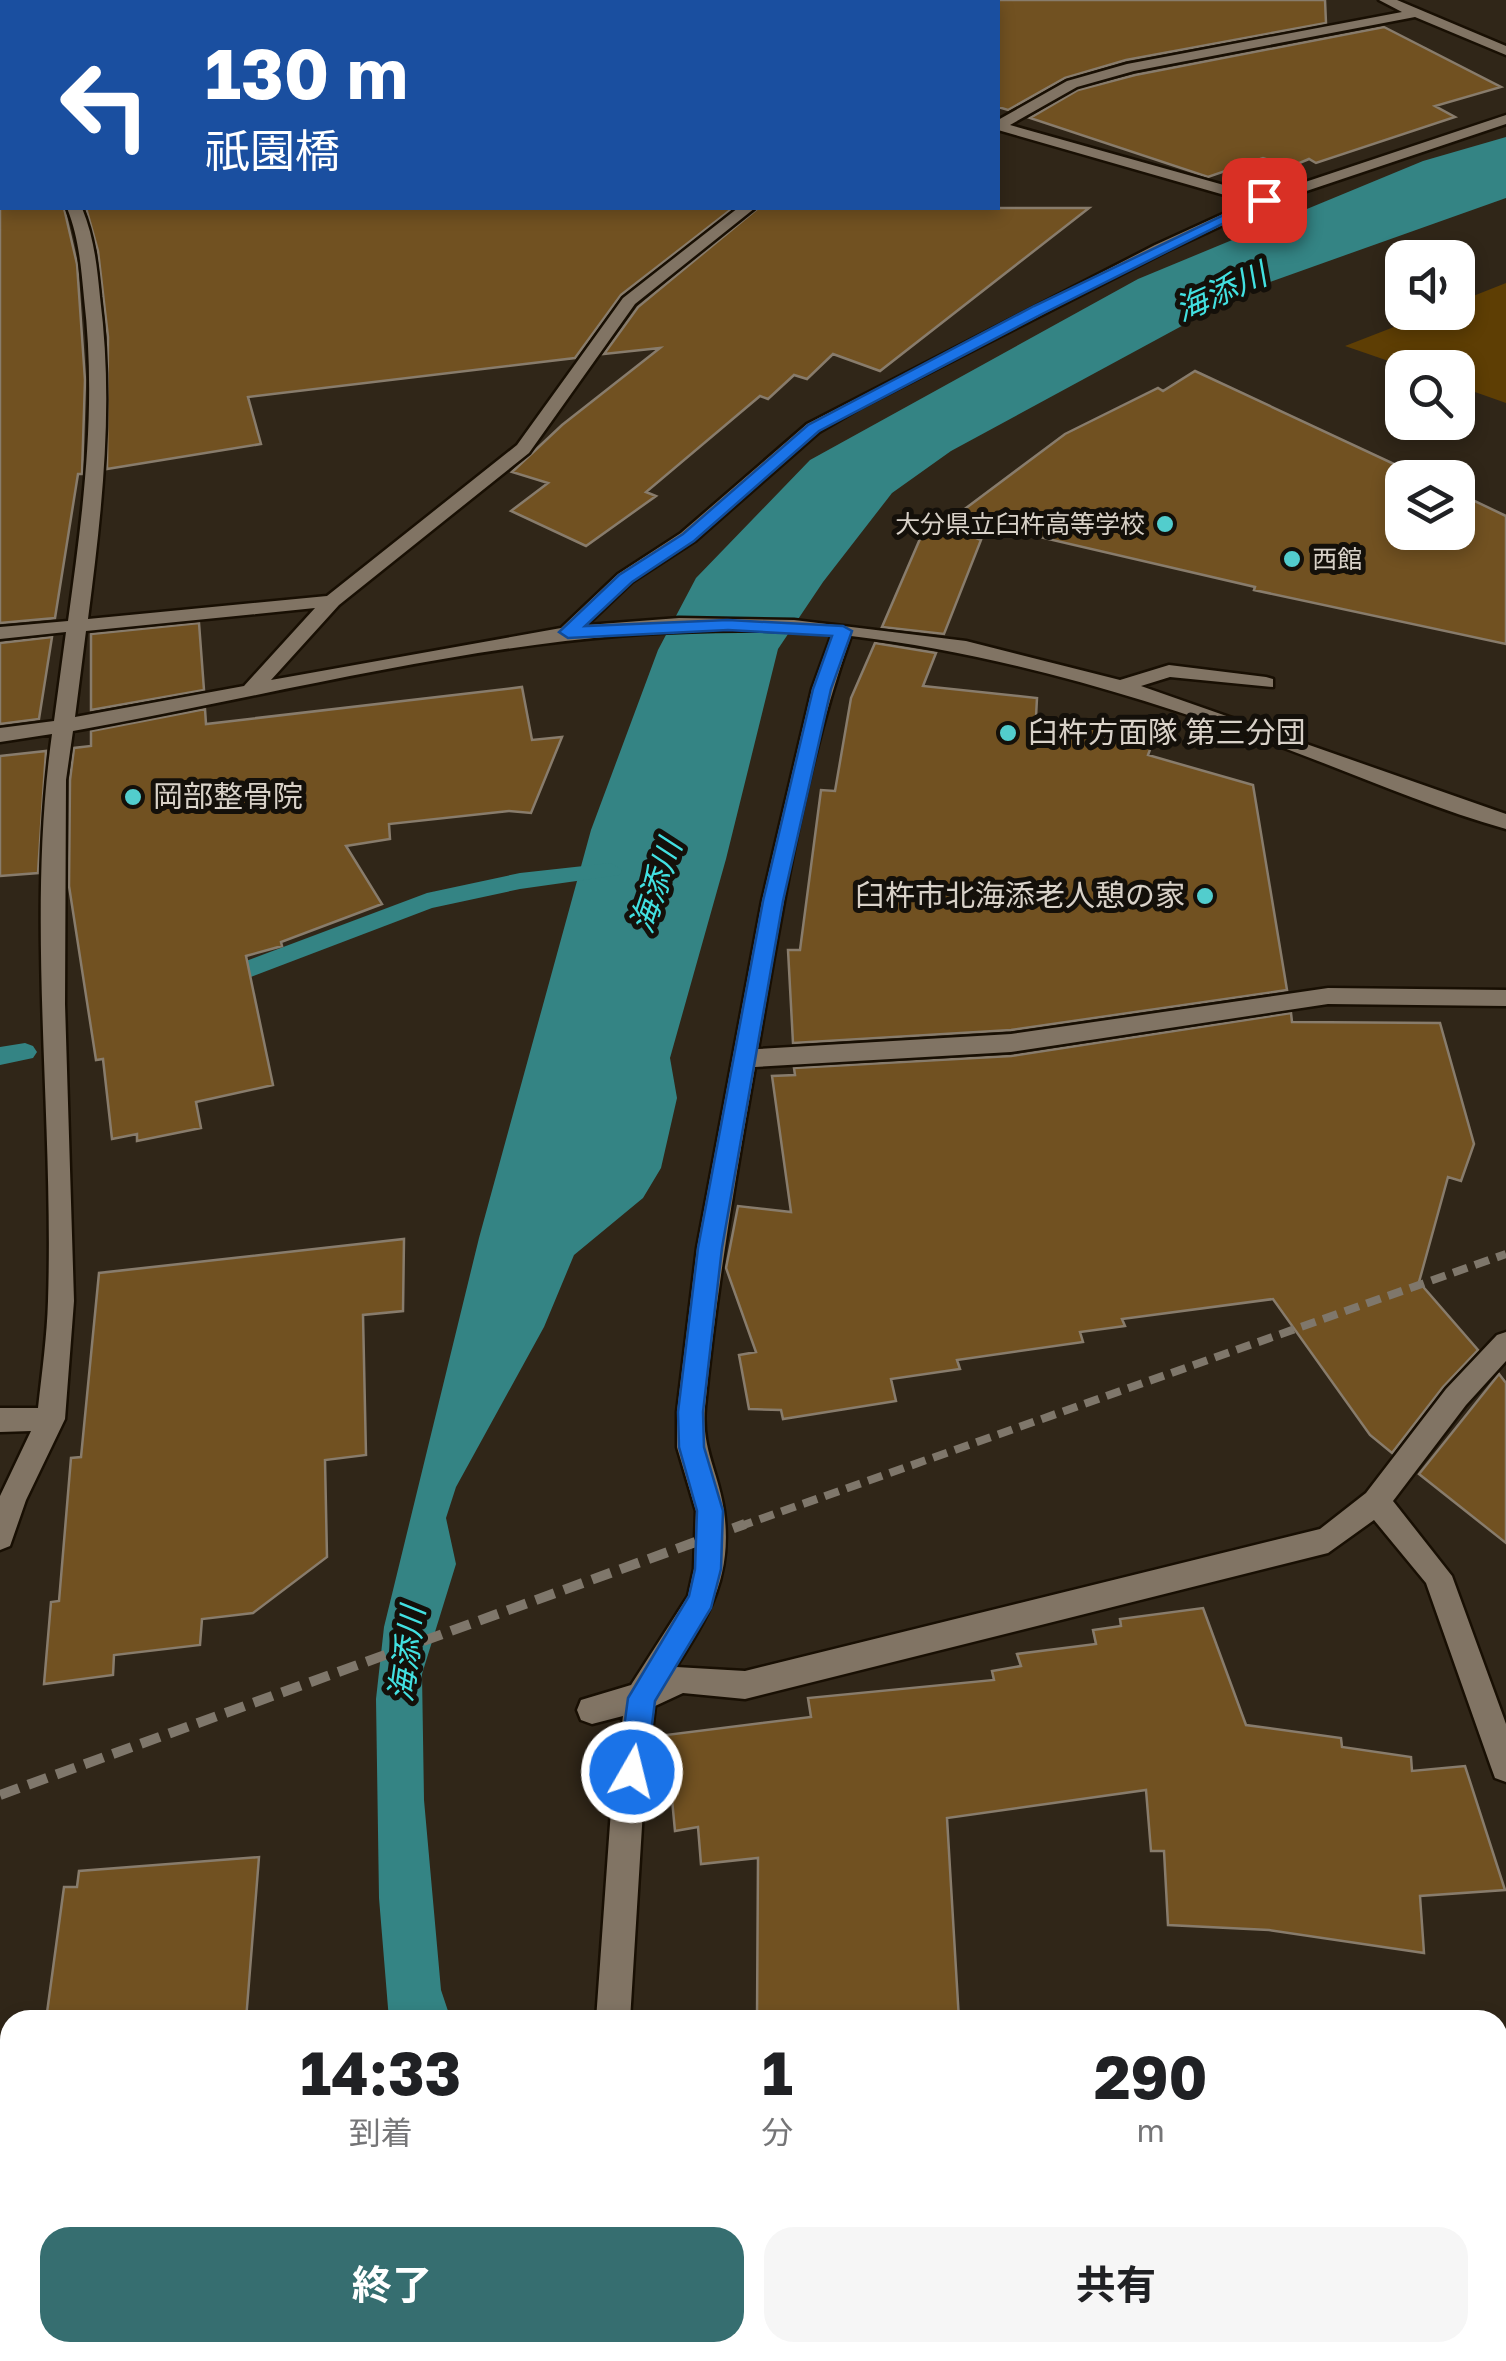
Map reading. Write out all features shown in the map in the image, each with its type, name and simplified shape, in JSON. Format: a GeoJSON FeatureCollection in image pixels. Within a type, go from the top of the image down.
{"type":"FeatureCollection","features":[{"type":"Feature","properties":{"kind":"street"},"geometry":{"type":"LineString","coordinates":[[1386,0],[1506,51]]}},
{"type":"Feature","properties":{"kind":"street"},"geometry":{"type":"LineString","coordinates":[[1000,125],[1072,84],[1132,67],[1417,13]]}},
{"type":"Feature","properties":{"kind":"street"},"geometry":{"type":"LineString","coordinates":[[568,632],[626,578],[688,537],[814,428],[1061,298],[1264,200],[1506,119]]}},
{"type":"Feature","properties":{"kind":"street"},"geometry":{"type":"LineString","coordinates":[[1000,127],[1264,200]]}},
{"type":"Feature","properties":{"kind":"street"},"geometry":{"type":"LineString","coordinates":[[0,1537],[12,1500],[51,1418],[61,1301],[53,1004],[54,810],[60,727],[96,480],[100,362],[84,234],[76,210]]}},
{"type":"Feature","properties":{"kind":"street"},"geometry":{"type":"LineString","coordinates":[[252,690],[332,601],[523,450],[628,301],[744,210]]}},
{"type":"Feature","properties":{"kind":"street"},"geometry":{"type":"LineString","coordinates":[[0,633],[332,601]]}},
{"type":"Feature","properties":{"kind":"street"},"geometry":{"type":"LineString","coordinates":[[0,735],[568,632],[655,626],[832,630],[925,640],[1017,658],[1116,686],[1506,822]]}},
{"type":"Feature","properties":{"kind":"street"},"geometry":{"type":"LineString","coordinates":[[614,2010],[627,1810],[642,1698],[702,1600],[708,1569],[710,1511],[691,1447],[691,1412],[710,1248],[773,901],[832,630]]}},
{"type":"Feature","properties":{"kind":"street"},"geometry":{"type":"LineString","coordinates":[[1116,686],[1170,671],[1266,682]]}},
{"type":"Feature","properties":{"kind":"street"},"geometry":{"type":"LineString","coordinates":[[744,1059],[1011,1043],[1328,996],[1506,998]]}},
{"type":"Feature","properties":{"kind":"street"},"geometry":{"type":"LineString","coordinates":[[592,1710],[642,1698],[682,1679],[745,1685],[1328,1540],[1376,1502],[1456,1396],[1506,1342]]}},
{"type":"Feature","properties":{"kind":"street"},"geometry":{"type":"LineString","coordinates":[[0,1420],[51,1418]]}},
{"type":"Feature","properties":{"kind":"street"},"geometry":{"type":"LineString","coordinates":[[1376,1502],[1438,1576],[1506,1767]]}},
{"type":"Feature","properties":{"kind":"shaded area"},"geometry":{"type":"Polygon","coordinates":[[[1506,283],[1506,403],[1475,392],[1475,350],[1385,350],[1385,360],[1345,346],[1386,330],[1475,330],[1475,295],[1506,283]]]}},
{"type":"Feature","properties":{"kind":"water","name":"海添川"},"geometry":{"type":"Polygon","coordinates":[[[1506,137],[1506,198],[1250,289],[951,451],[892,493],[823,582],[778,649],[726,859],[670,1058],[677,1098],[661,1168],[643,1198],[574,1255],[544,1327],[456,1487],[446,1518],[456,1564],[422,1674],[424,1800],[441,1990],[448,2010],[388,2010],[379,1898],[376,1699],[384,1627],[479,1238],[591,830],[658,650],[696,578],[810,460],[1138,279],[1423,161],[1506,137]]]}},
{"type":"Feature","properties":{"kind":"building"},"geometry":{"type":"Polygon","coordinates":[[[1000,0],[1325,0],[1326,23],[1126,60],[1065,78],[1008,110],[1000,108],[1000,0]]]}},
{"type":"Feature","properties":{"kind":"building"},"geometry":{"type":"Polygon","coordinates":[[[1384,27],[1501,87],[1435,106],[1455,117],[1316,163],[1309,159],[1290,167],[1263,158],[1208,177],[1030,118],[1078,90],[1135,75],[1384,27]]]}},
{"type":"Feature","properties":{"kind":"building"},"geometry":{"type":"Polygon","coordinates":[[[1089,208],[880,371],[833,354],[807,379],[794,375],[768,399],[760,396],[646,492],[656,496],[586,546],[511,511],[548,483],[512,472],[562,425],[660,348],[604,354],[638,307],[756,210],[1089,208]]]}},
{"type":"Feature","properties":{"kind":"building"},"geometry":{"type":"Polygon","coordinates":[[[0,210],[64,210],[77,264],[85,380],[82,474],[78,474],[55,618],[0,623],[0,210]]]}},
{"type":"Feature","properties":{"kind":"building"},"geometry":{"type":"Polygon","coordinates":[[[87,210],[730,210],[621,295],[575,358],[248,397],[261,444],[107,469],[108,337],[98,251],[87,210]]]}},
{"type":"Feature","properties":{"kind":"building"},"geometry":{"type":"Polygon","coordinates":[[[1195,371],[1385,460],[1385,550],[1475,550],[1475,501],[1506,516],[1506,644],[1254,590],[1255,587],[954,517],[1065,434],[1158,388],[1163,391],[1195,371]]]}},
{"type":"Feature","properties":{"kind":"building"},"geometry":{"type":"Polygon","coordinates":[[[929,518],[981,540],[944,634],[882,627],[929,518]]]}},
{"type":"Feature","properties":{"kind":"building"},"geometry":{"type":"Polygon","coordinates":[[[199,623],[204,690],[91,710],[91,634],[199,623]]]}},
{"type":"Feature","properties":{"kind":"building"},"geometry":{"type":"Polygon","coordinates":[[[52,637],[39,719],[0,724],[0,643],[52,637]]]}},
{"type":"Feature","properties":{"kind":"building"},"geometry":{"type":"Polygon","coordinates":[[[875,643],[936,653],[923,686],[1037,698],[1036,717],[1154,739],[1148,755],[1253,785],[1287,990],[1011,1030],[793,1043],[788,950],[800,950],[821,790],[835,791],[851,698],[875,643]]]}},
{"type":"Feature","properties":{"kind":"building"},"geometry":{"type":"Polygon","coordinates":[[[522,687],[532,740],[562,737],[531,813],[509,811],[389,824],[390,839],[346,846],[382,904],[281,942],[282,946],[246,956],[273,1085],[196,1102],[201,1128],[137,1141],[137,1134],[112,1139],[103,1059],[96,1060],[69,886],[74,748],[91,746],[91,731],[205,709],[206,724],[522,687]]]}},
{"type":"Feature","properties":{"kind":"building"},"geometry":{"type":"Polygon","coordinates":[[[46,751],[38,873],[0,876],[0,756],[46,751]]]}},
{"type":"Feature","properties":{"kind":"building"},"geometry":{"type":"Polygon","coordinates":[[[1291,1013],[1292,1022],[1440,1023],[1474,1144],[1461,1181],[1448,1177],[1419,1282],[1478,1350],[1443,1387],[1392,1453],[1370,1435],[1273,1299],[1122,1319],[1125,1326],[1080,1332],[1083,1342],[957,1360],[960,1369],[891,1379],[896,1401],[783,1419],[781,1410],[749,1409],[739,1355],[756,1352],[726,1268],[738,1206],[791,1212],[772,1076],[795,1075],[794,1068],[1011,1056],[1291,1013]]]}},
{"type":"Feature","properties":{"kind":"building"},"geometry":{"type":"Polygon","coordinates":[[[404,1239],[403,1311],[363,1315],[366,1455],[325,1460],[327,1557],[253,1613],[202,1619],[200,1645],[114,1655],[113,1675],[44,1684],[51,1602],[59,1601],[71,1458],[81,1457],[99,1273],[404,1239]]]}},
{"type":"Feature","properties":{"kind":"building"},"geometry":{"type":"Polygon","coordinates":[[[1499,1374],[1506,1383],[1506,1543],[1419,1474],[1499,1374]]]}},
{"type":"Feature","properties":{"kind":"building"},"geometry":{"type":"Polygon","coordinates":[[[1203,1608],[1246,1725],[1341,1738],[1342,1747],[1411,1757],[1412,1771],[1465,1766],[1505,1890],[1420,1896],[1424,1953],[1269,1930],[1168,1925],[1164,1851],[1151,1851],[1146,1790],[947,1818],[958,2010],[757,2010],[758,1858],[701,1864],[698,1827],[675,1831],[666,1735],[811,1717],[808,1698],[994,1680],[992,1671],[1021,1666],[1017,1654],[1096,1644],[1093,1630],[1121,1626],[1120,1619],[1203,1608]]]}},
{"type":"Feature","properties":{"kind":"building"},"geometry":{"type":"Polygon","coordinates":[[[259,1857],[247,2010],[47,2010],[64,1887],[77,1887],[79,1871],[259,1857]]]}},
{"type":"Feature","properties":{"kind":"waterway"},"geometry":{"type":"LineString","coordinates":[[219,980],[427,901],[520,881],[611,870]]}},
{"type":"Feature","properties":{"kind":"waterway"},"geometry":{"type":"LineString","coordinates":[[0,1056],[25,1052]]}},
{"type":"Feature","properties":{"kind":"railway"},"geometry":{"type":"LineString","coordinates":[[738,1527],[1506,1254]]}},
{"type":"Feature","properties":{"kind":"railway"},"geometry":{"type":"LineString","coordinates":[[0,1795],[745,1524]]}},
{"type":"Feature","properties":{"kind":"place","name":"大分県立臼杵高等学校"},"geometry":{"type":"Point","coordinates":[1165,524]}},
{"type":"Feature","properties":{"kind":"place","name":"西館"},"geometry":{"type":"Point","coordinates":[1292,559]}},
{"type":"Feature","properties":{"kind":"place","name":"臼杵方面隊 第三分団"},"geometry":{"type":"Point","coordinates":[1008,733]}},
{"type":"Feature","properties":{"kind":"place","name":"岡部整骨院"},"geometry":{"type":"Point","coordinates":[133,797]}},
{"type":"Feature","properties":{"kind":"place","name":"臼杵市北海添老人憩の家"},"geometry":{"type":"Point","coordinates":[1205,896]}},
{"type":"Feature","properties":{"kind":"route"},"geometry":{"type":"LineString","coordinates":[[632,1772],[642,1698],[702,1600],[708,1569],[710,1511],[691,1447],[691,1412],[710,1248],[773,901],[822,689],[843,631],[728,625],[568,632],[626,578],[688,537],[814,428],[1161,248],[1264,200]]}}]}
